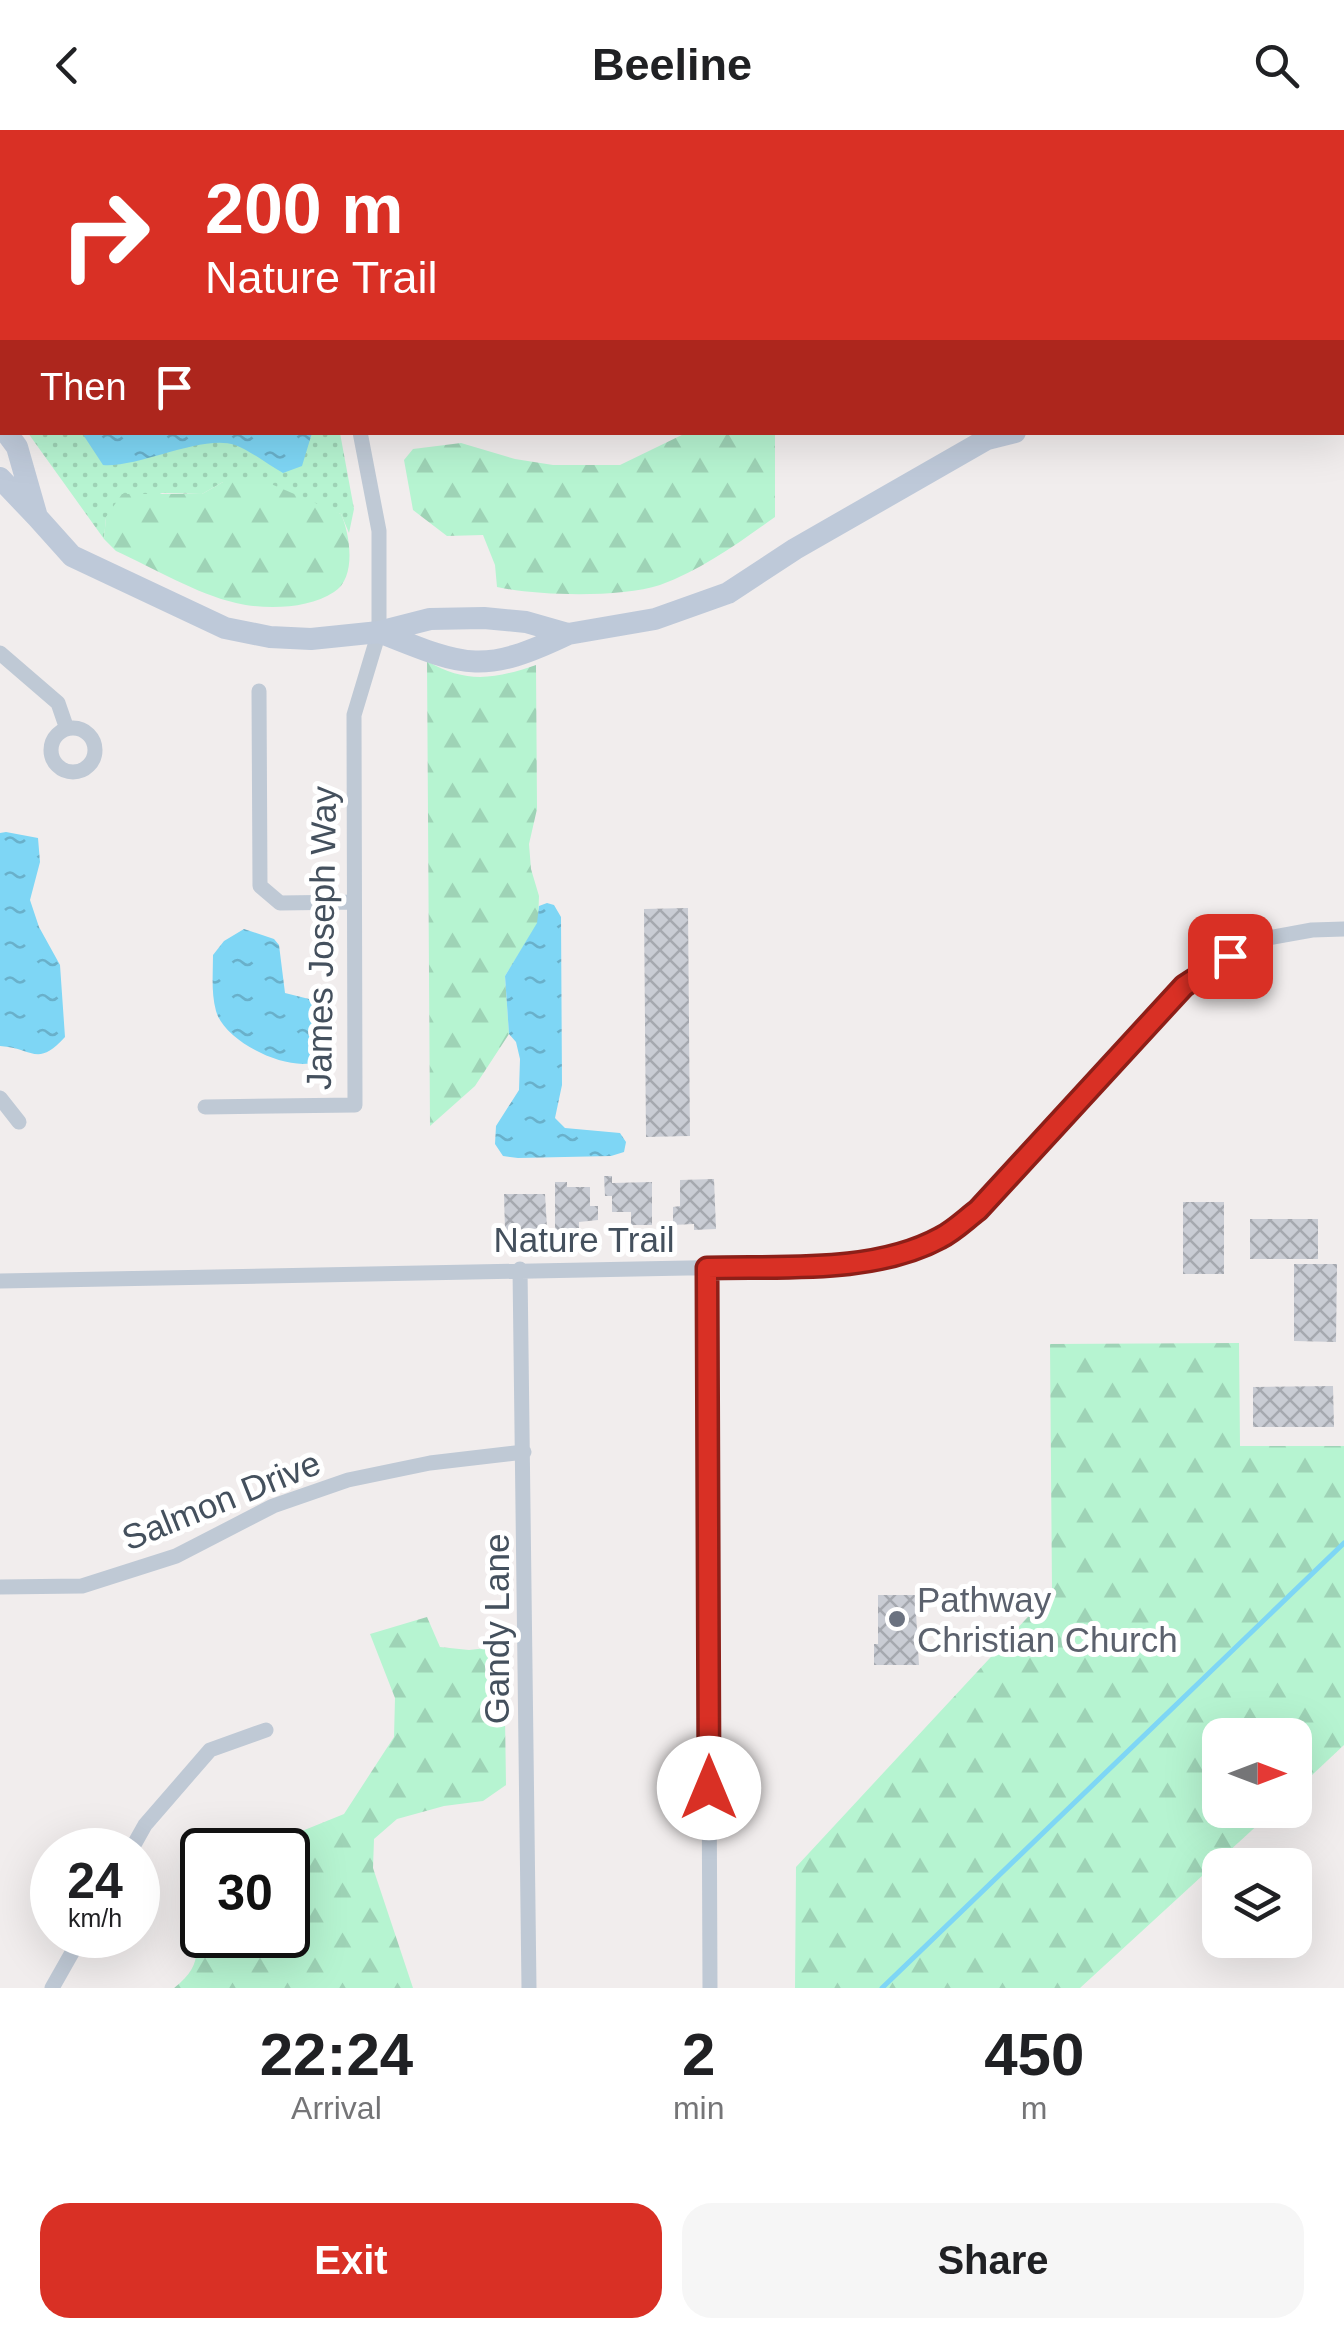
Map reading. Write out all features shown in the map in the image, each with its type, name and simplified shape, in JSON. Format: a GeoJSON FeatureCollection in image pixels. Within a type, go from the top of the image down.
{"type":"FeatureCollection","features":[{"type":"Feature","properties":{"kind":"street"},"geometry":{"type":"LineString","coordinates":[[8,435],[17,447],[37,516]]}},
{"type":"Feature","properties":{"kind":"street","name":"James Joseph Way"},"geometry":{"type":"LineString","coordinates":[[205,1106],[354,1105],[354,715],[379,632],[379,531],[361,435]]}},
{"type":"Feature","properties":{"kind":"street"},"geometry":{"type":"LineString","coordinates":[[379,632],[463,662],[489,664],[522,656],[568,634],[655,620],[728,593],[795,549],[987,439],[1003,435]]}},
{"type":"Feature","properties":{"kind":"street"},"geometry":{"type":"LineString","coordinates":[[0,478],[72,556],[224,628],[270,637],[311,639],[379,632],[430,619],[484,618],[526,622],[568,634]]}},
{"type":"Feature","properties":{"kind":"street"},"geometry":{"type":"LineString","coordinates":[[1,657],[58,703],[66,729]]}},
{"type":"Feature","properties":{"kind":"street"},"geometry":{"type":"LineString","coordinates":[[259,691],[260,886],[280,903],[354,902]]}},
{"type":"Feature","properties":{"kind":"street","name":"Nature Trail"},"geometry":{"type":"LineString","coordinates":[[0,1281],[847,1264],[904,1251],[941,1238],[978,1210],[1184,986],[1230,956],[1268,938],[1312,930],[1344,930]]}},
{"type":"Feature","properties":{"kind":"street"},"geometry":{"type":"LineString","coordinates":[[0,1098],[19,1122]]}},
{"type":"Feature","properties":{"kind":"street"},"geometry":{"type":"LineString","coordinates":[[707,1268],[710,1988]]}},
{"type":"Feature","properties":{"kind":"street","name":"Gandy Lane"},"geometry":{"type":"LineString","coordinates":[[520,1269],[529,1988]]}},
{"type":"Feature","properties":{"kind":"street","name":"Salmon Drive"},"geometry":{"type":"LineString","coordinates":[[0,1587],[82,1586],[176,1556],[273,1506],[348,1480],[430,1463],[524,1452]]}},
{"type":"Feature","properties":{"kind":"street"},"geometry":{"type":"LineString","coordinates":[[143,1828],[210,1750],[266,1730]]}},
{"type":"Feature","properties":{"kind":"street"},"geometry":{"type":"LineString","coordinates":[[52,1988],[69,1958]]}},
{"type":"Feature","properties":{"kind":"green space"},"geometry":{"type":"Polygon","coordinates":[[[29,435],[340,435],[354,509],[349,533],[341,514],[223,482],[202,494],[162,493],[106,517],[104,539],[29,435]]]}},
{"type":"Feature","properties":{"kind":"green space"},"geometry":{"type":"Polygon","coordinates":[[[682,435],[775,435],[775,517],[706,563],[660,585],[579,594],[497,587],[495,565],[483,535],[447,536],[413,510],[404,460],[413,449],[461,443],[515,459],[553,465],[620,465],[682,435]]]}},
{"type":"Feature","properties":{"kind":"green space"},"geometry":{"type":"Polygon","coordinates":[[[264,481],[341,514],[349,544],[349,566],[341,585],[324,598],[286,606],[236,603],[175,580],[116,551],[104,539],[106,517],[122,494],[202,494],[223,482],[264,481]]]}},
{"type":"Feature","properties":{"kind":"green space"},"geometry":{"type":"Polygon","coordinates":[[[427,661],[455,673],[481,677],[536,665],[537,809],[529,844],[539,896],[538,923],[505,976],[509,1034],[475,1086],[430,1126],[427,661]]]}},
{"type":"Feature","properties":{"kind":"green space"},"geometry":{"type":"Polygon","coordinates":[[[1239,1343],[1240,1446],[1344,1446],[1344,1745],[1312,1775],[1312,1718],[1202,1718],[1202,1828],[1254,1828],[1233,1848],[1202,1848],[1202,1876],[1080,1988],[795,1988],[796,1867],[1052,1591],[1050,1344],[1239,1343]]]}},
{"type":"Feature","properties":{"kind":"green space"},"geometry":{"type":"Polygon","coordinates":[[[427,1617],[440,1647],[469,1650],[504,1646],[506,1785],[483,1801],[444,1806],[397,1819],[374,1839],[373,1868],[413,1988],[174,1988],[191,1970],[195,1958],[310,1958],[309,1828],[344,1814],[394,1737],[395,1698],[370,1634],[427,1617]]]}},
{"type":"Feature","properties":{"kind":"water"},"geometry":{"type":"Polygon","coordinates":[[[83,435],[311,435],[302,466],[283,473],[241,447],[221,443],[103,465],[83,435]]]}},
{"type":"Feature","properties":{"kind":"water"},"geometry":{"type":"Polygon","coordinates":[[[0,833],[38,838],[40,862],[30,900],[39,927],[60,965],[65,1037],[41,1054],[0,1046],[0,833]]]}},
{"type":"Feature","properties":{"kind":"water"},"geometry":{"type":"Polygon","coordinates":[[[554,905],[561,917],[562,1085],[555,1118],[565,1128],[620,1133],[626,1142],[624,1152],[611,1156],[518,1158],[503,1156],[495,1144],[496,1126],[519,1090],[520,1059],[516,1042],[509,1034],[505,976],[537,923],[539,906],[554,905]]]}},
{"type":"Feature","properties":{"kind":"water"},"geometry":{"type":"Polygon","coordinates":[[[244,929],[274,939],[279,945],[285,993],[329,1004],[335,1013],[329,1053],[320,1060],[303,1064],[273,1058],[243,1043],[221,1022],[213,997],[213,955],[224,941],[244,929]]]}},
{"type":"Feature","properties":{"kind":"building"},"geometry":{"type":"Polygon","coordinates":[[[688,908],[690,1136],[646,1137],[644,909],[688,908]]]}},
{"type":"Feature","properties":{"kind":"building"},"geometry":{"type":"Polygon","coordinates":[[[604,1176],[612,1176],[612,1183],[652,1182],[652,1225],[631,1225],[631,1212],[612,1212],[612,1196],[605,1196],[604,1176]]]}},
{"type":"Feature","properties":{"kind":"building"},"geometry":{"type":"Polygon","coordinates":[[[714,1179],[716,1229],[694,1230],[694,1224],[673,1225],[673,1207],[680,1206],[680,1180],[714,1179]]]}},
{"type":"Feature","properties":{"kind":"building"},"geometry":{"type":"Polygon","coordinates":[[[555,1182],[567,1182],[567,1187],[590,1187],[590,1206],[598,1206],[598,1220],[579,1222],[579,1231],[555,1231],[555,1182]]]}},
{"type":"Feature","properties":{"kind":"building"},"geometry":{"type":"Polygon","coordinates":[[[504,1194],[545,1194],[547,1228],[505,1231],[504,1194]]]}},
{"type":"Feature","properties":{"kind":"building"},"geometry":{"type":"Polygon","coordinates":[[[1183,1202],[1224,1202],[1224,1274],[1183,1274],[1183,1202]]]}},
{"type":"Feature","properties":{"kind":"building"},"geometry":{"type":"Polygon","coordinates":[[[1250,1219],[1318,1219],[1318,1259],[1250,1259],[1250,1219]]]}},
{"type":"Feature","properties":{"kind":"building"},"geometry":{"type":"Polygon","coordinates":[[[1294,1264],[1337,1264],[1336,1342],[1294,1341],[1294,1264]]]}},
{"type":"Feature","properties":{"kind":"building"},"geometry":{"type":"Polygon","coordinates":[[[1333,1386],[1334,1427],[1253,1427],[1253,1387],[1333,1386]]]}},
{"type":"Feature","properties":{"kind":"building","name":"Pathway Christian Church"},"geometry":{"type":"Polygon","coordinates":[[[878,1595],[915,1595],[919,1665],[874,1665],[878,1595]]]}},
{"type":"Feature","properties":{"kind":"waterway"},"geometry":{"type":"LineString","coordinates":[[882,1988],[1344,1543]]}},
{"type":"Feature","properties":{"kind":"place","name":"Pathway Christian Church"},"geometry":{"type":"Point","coordinates":[897,1619]}},
{"type":"Feature","properties":{"kind":"route"},"geometry":{"type":"LineString","coordinates":[[709,1788],[707,1268],[847,1264],[941,1238],[978,1210],[1184,986],[1230,956]]}}]}
